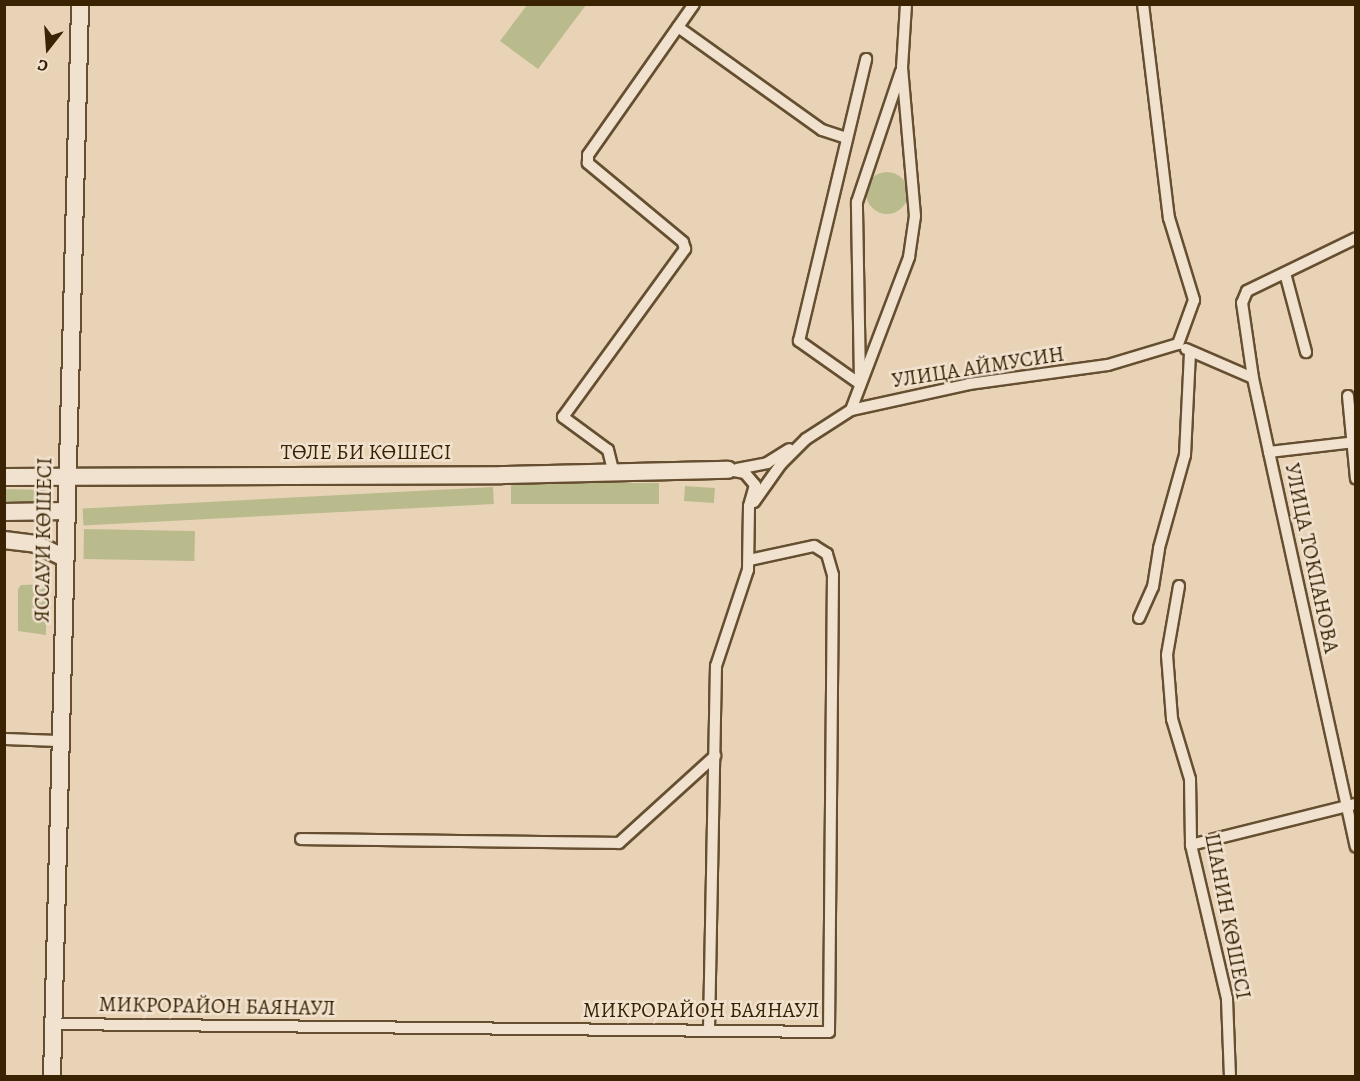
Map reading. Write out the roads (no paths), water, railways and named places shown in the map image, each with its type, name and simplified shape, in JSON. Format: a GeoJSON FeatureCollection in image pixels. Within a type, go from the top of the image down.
{"type":"FeatureCollection","features":[{"type":"Feature","properties":{"kind":"main road","name":"ЯССАУИ КӨШЕСІ"},"geometry":{"type":"LineString","coordinates":[[52,1077],[80,4]]}},
{"type":"Feature","properties":{"kind":"main road","name":"ТӨЛЕ БИ КӨШЕСІ"},"geometry":{"type":"LineString","coordinates":[[4,477],[614,474],[728,470]]}},
{"type":"Feature","properties":{"kind":"main road"},"geometry":{"type":"LineString","coordinates":[[4,512],[66,511]]}},
{"type":"Feature","properties":{"kind":"main road"},"geometry":{"type":"LineString","coordinates":[[4,540],[36,544],[65,558]]}},
{"type":"Feature","properties":{"kind":"street"},"geometry":{"type":"LineString","coordinates":[[614,474],[608,450],[563,417],[685,249],[682,242],[588,163],[588,155],[694,4]]}},
{"type":"Feature","properties":{"kind":"street"},"geometry":{"type":"LineString","coordinates":[[851,410],[860,384],[881,340],[909,257],[915,216],[902,68],[906,4]]}},
{"type":"Feature","properties":{"kind":"street"},"geometry":{"type":"LineString","coordinates":[[1143,4],[1169,218],[1194,300],[1178,344],[1190,352],[1253,378]]}},
{"type":"Feature","properties":{"kind":"street"},"geometry":{"type":"LineString","coordinates":[[678,27],[822,130],[846,138]]}},
{"type":"Feature","properties":{"kind":"street"},"geometry":{"type":"LineString","coordinates":[[860,384],[799,341],[866,59]]}},
{"type":"Feature","properties":{"kind":"street"},"geometry":{"type":"LineString","coordinates":[[860,384],[857,202],[902,68]]}},
{"type":"Feature","properties":{"kind":"street"},"geometry":{"type":"LineString","coordinates":[[1306,352],[1285,273],[1356,238]]}},
{"type":"Feature","properties":{"kind":"street","name":"УЛИЦА ТОКПАНОВА"},"geometry":{"type":"LineString","coordinates":[[1285,273],[1244,296],[1253,378],[1274,451],[1351,805],[1356,847]]}},
{"type":"Feature","properties":{"kind":"street","name":"УЛИЦА АЙМУСИН"},"geometry":{"type":"LineString","coordinates":[[749,506],[781,464],[806,440],[851,410],[969,384],[1108,365],[1178,344]]}},
{"type":"Feature","properties":{"kind":"street"},"geometry":{"type":"LineString","coordinates":[[1139,618],[1153,587],[1158,548],[1185,455],[1190,352]]}},
{"type":"Feature","properties":{"kind":"street"},"geometry":{"type":"LineString","coordinates":[[1348,396],[1356,479]]}},
{"type":"Feature","properties":{"kind":"street"},"geometry":{"type":"LineString","coordinates":[[728,470],[767,463],[806,440]]}},
{"type":"Feature","properties":{"kind":"street"},"geometry":{"type":"LineString","coordinates":[[1274,451],[1353,443]]}},
{"type":"Feature","properties":{"kind":"street"},"geometry":{"type":"LineString","coordinates":[[709,1030],[716,666],[749,560],[749,506],[755,484],[745,473],[728,470]]}},
{"type":"Feature","properties":{"kind":"street","name":"МИКРОРАЙОН БАЯНАУЛ"},"geometry":{"type":"LineString","coordinates":[[54,1024],[829,1032],[832,575],[827,554],[814,546],[749,560]]}},
{"type":"Feature","properties":{"kind":"street","name":"ШАНИН КӨШЕСІ"},"geometry":{"type":"LineString","coordinates":[[1179,586],[1167,655],[1174,729],[1190,779],[1191,845],[1227,999],[1230,1077]]}},
{"type":"Feature","properties":{"kind":"street"},"geometry":{"type":"LineString","coordinates":[[4,739],[59,741]]}},
{"type":"Feature","properties":{"kind":"street"},"geometry":{"type":"LineString","coordinates":[[301,838],[619,843],[714,756]]}},
{"type":"Feature","properties":{"kind":"street"},"geometry":{"type":"LineString","coordinates":[[1191,845],[1351,805]]}}]}
